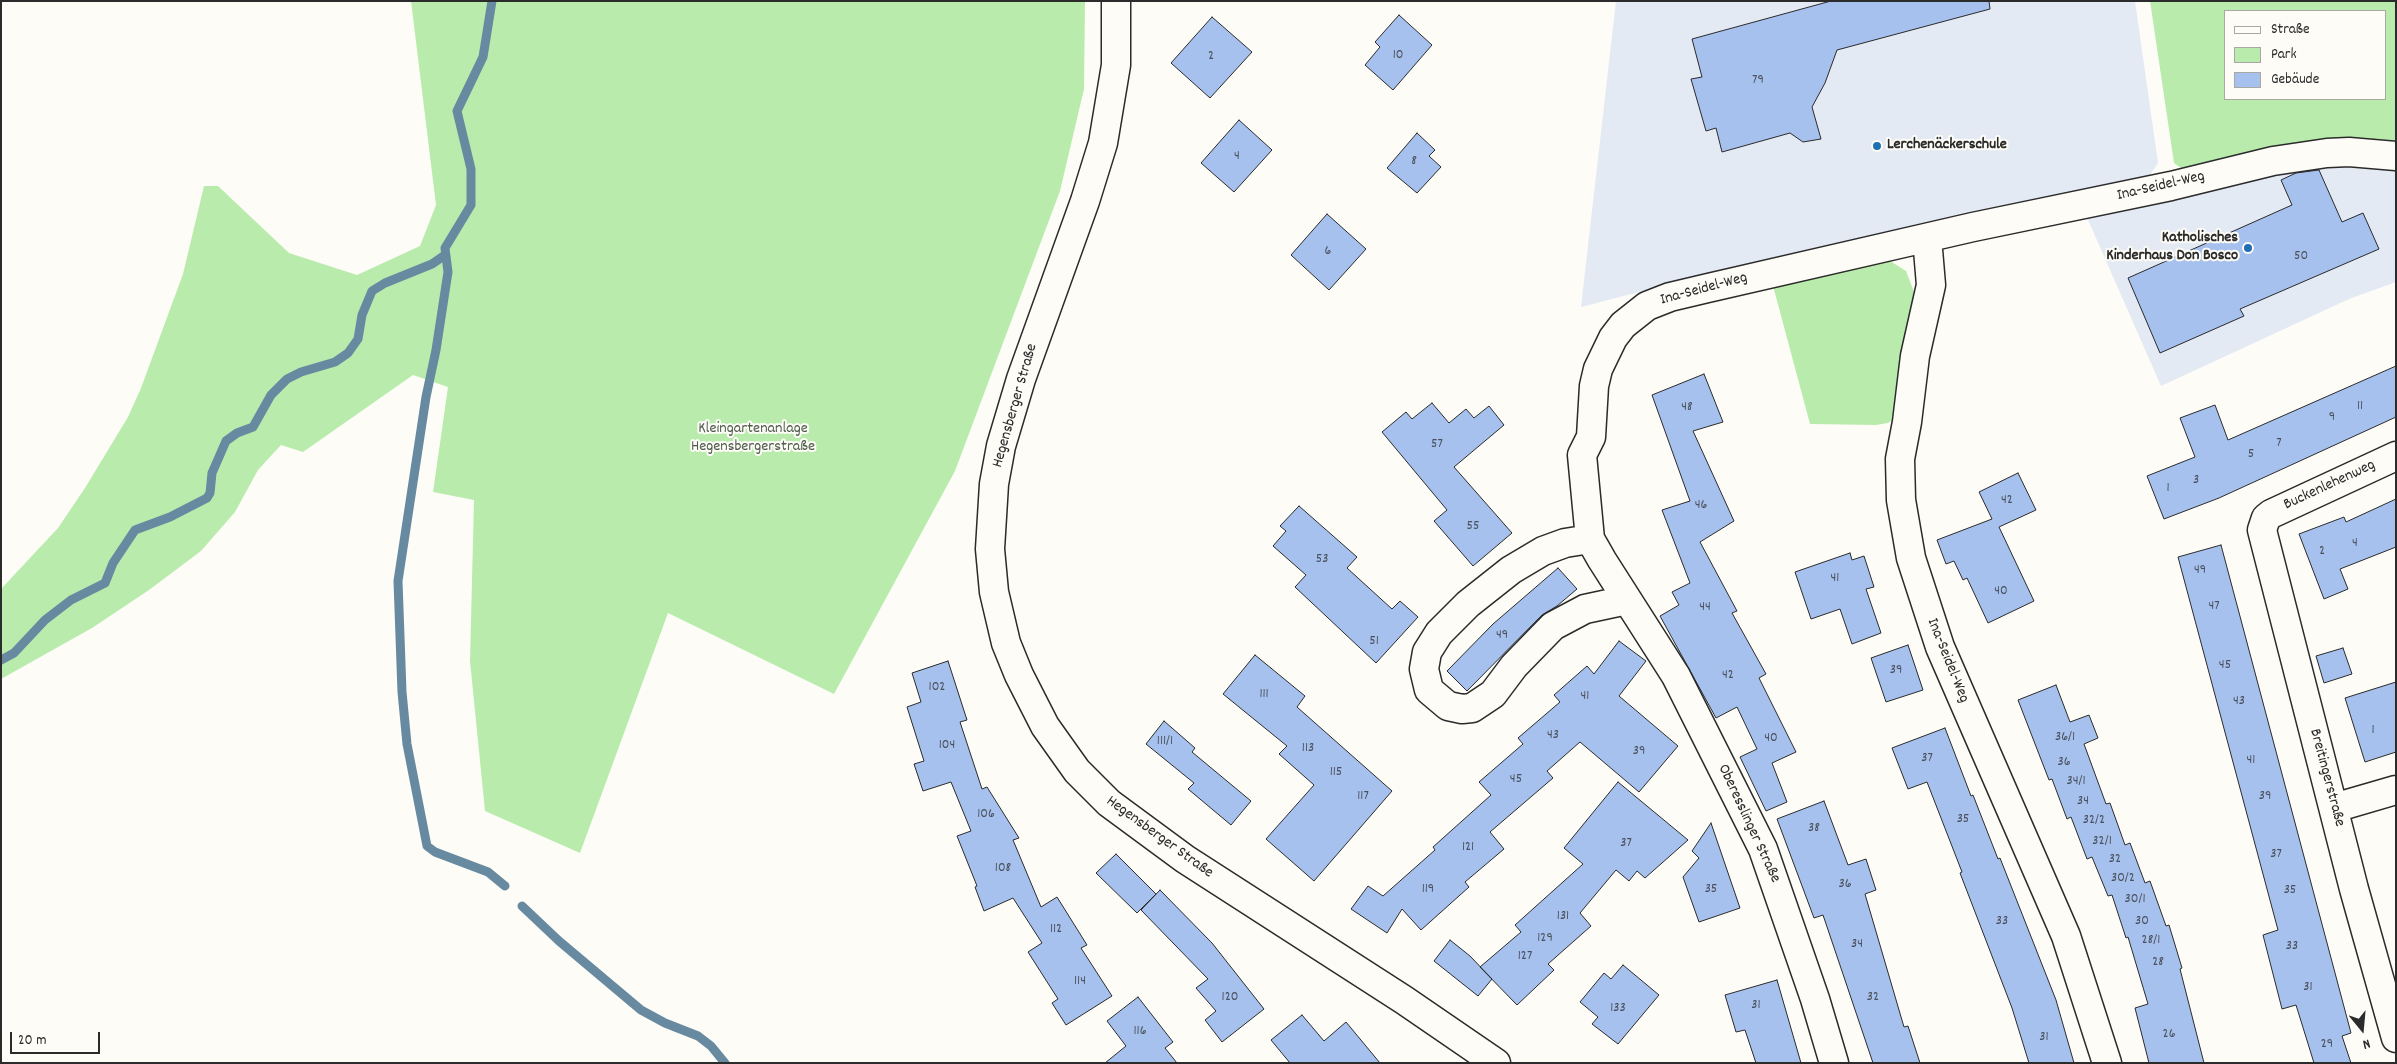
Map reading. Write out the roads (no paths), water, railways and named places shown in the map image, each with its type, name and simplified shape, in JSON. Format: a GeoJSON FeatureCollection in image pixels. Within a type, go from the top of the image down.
{"type":"FeatureCollection","features":[{"type":"Feature","properties":{"kind":"street","name":"Hegensberger Straße"},"geometry":{"type":"LineString","coordinates":[[1116,1],[1116,65],[1103,144],[1085,201],[1020,379],[1001,446],[994,484],[990,549],[994,592],[1006,643],[1029,697],[1045,726],[1077,771],[1109,803],[1185,859],[1404,1000],[1496,1063]]}},
{"type":"Feature","properties":{"kind":"street","name":"Ina-Seidel-Weg"},"geometry":{"type":"LineString","coordinates":[[1582,455],[1590,437],[1594,386],[1605,353],[1623,325],[1647,306],[1670,297],[1927,238],[2171,186],[2274,161],[2349,152],[2396,156]]}},
{"type":"Feature","properties":{"kind":"street","name":"Ina-Seidel-Weg"},"geometry":{"type":"LineString","coordinates":[[1927,238],[1931,285],[1915,356],[1907,422],[1900,459],[1901,500],[1911,558],[1940,647],[2066,936],[2107,1063]]}},
{"type":"Feature","properties":{"kind":"street","name":"Oberesslinger Straße"},"geometry":{"type":"LineString","coordinates":[[1582,455],[1590,538],[1676,676],[1763,849],[1815,999],[1834,1063]]}},
{"type":"Feature","properties":{"kind":"street","name":"Buckenlehenweg"},"geometry":{"type":"LineString","coordinates":[[2266,518],[2276,511],[2396,456]]}},
{"type":"Feature","properties":{"kind":"street","name":"Breitingerstraße"},"geometry":{"type":"LineString","coordinates":[[2266,518],[2263,524],[2262,536],[2396,1038]]}},
{"type":"Feature","properties":{"kind":"street"},"geometry":{"type":"LineString","coordinates":[[1590,538],[1542,550],[1511,570],[1468,604],[1439,633],[1428,652],[1424,676],[1429,690],[1448,706],[1462,709],[1472,708],[1493,694],[1525,654],[1558,623],[1584,609],[1627,600]]}},
{"type":"Feature","properties":{"kind":"street"},"geometry":{"type":"LineString","coordinates":[[2334,808],[2396,790]]}},
{"type":"Feature","properties":{"kind":"waterway"},"geometry":{"type":"LineString","coordinates":[[492,1],[483,57],[457,111],[471,169],[471,205],[445,248],[448,272],[436,350],[426,397],[398,581],[402,692],[407,744],[427,846],[435,852],[488,872],[505,886]]}},
{"type":"Feature","properties":{"kind":"waterway"},"geometry":{"type":"LineString","coordinates":[[1,660],[14,653],[45,620],[71,600],[105,583],[113,563],[135,530],[170,517],[207,498],[210,493],[212,473],[226,441],[237,433],[253,427],[271,395],[287,379],[301,372],[335,362],[348,353],[358,339],[362,315],[372,291],[385,283],[432,264],[445,255]]}},
{"type":"Feature","properties":{"kind":"waterway"},"geometry":{"type":"LineString","coordinates":[[522,906],[559,941],[641,1010],[665,1023],[698,1036],[711,1046],[725,1063]]}},
{"type":"Feature","properties":{"kind":"place","name":"Lerchenäckerschule"},"geometry":{"type":"Point","coordinates":[1877,146]}},
{"type":"Feature","properties":{"kind":"place","name":"Katholisches Kinderhaus Don Bosco"},"geometry":{"type":"Point","coordinates":[2248,248]}},
{"type":"Feature","properties":{"kind":"park label","name":"Kleingartenanlage Hegensbergerstraße"},"geometry":{"type":"Point","coordinates":[753,439]}}]}
